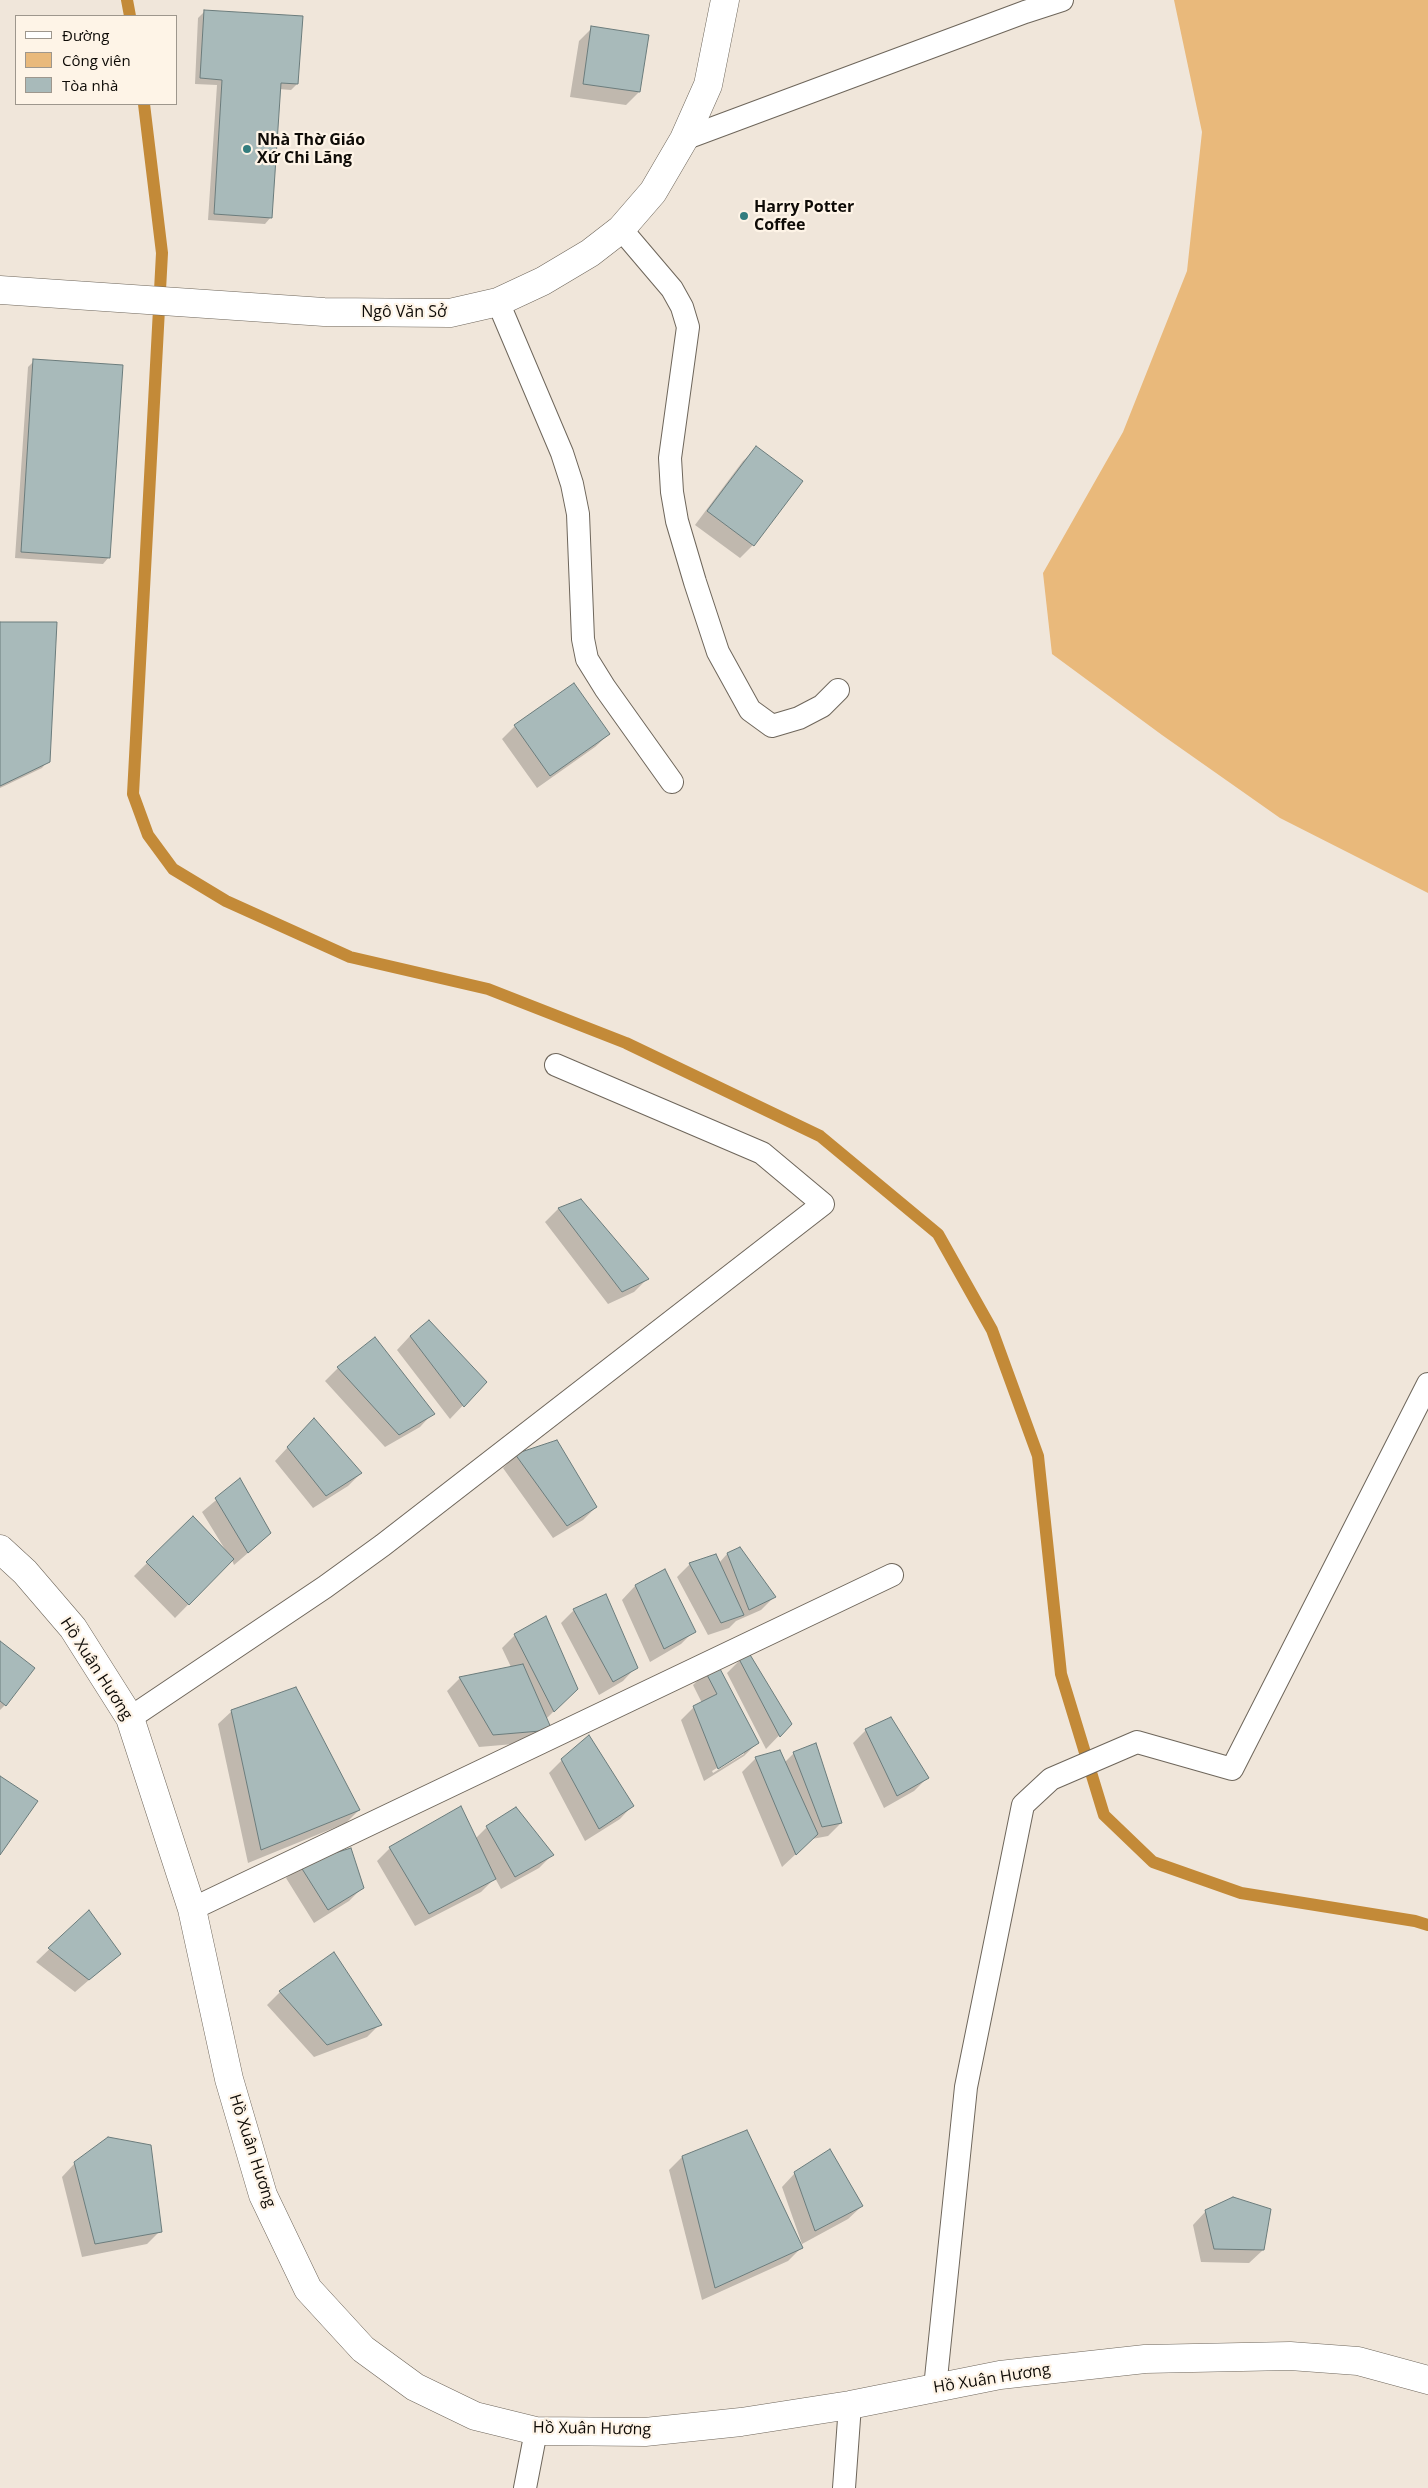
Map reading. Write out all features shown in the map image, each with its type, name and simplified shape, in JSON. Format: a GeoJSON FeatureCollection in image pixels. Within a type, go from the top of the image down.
{"type":"FeatureCollection","features":[{"type":"Feature","properties":{"kind":"main road","name":"Ngô Văn Sở"},"geometry":{"type":"LineString","coordinates":[[0,290],[324,312],[450,313],[498,302],[543,281],[590,253],[621,229],[653,192],[684,139],[708,85],[725,0]]}},
{"type":"Feature","properties":{"kind":"main road","name":"Hồ Xuân Hương"},"geometry":{"type":"LineString","coordinates":[[0,1549],[25,1572],[73,1628],[130,1718],[192,1909],[229,2079],[263,2195],[308,2289],[363,2349],[415,2386],[475,2416],[536,2431],[645,2432],[742,2422],[850,2405],[1000,2375],[1145,2359],[1290,2356],[1358,2361],[1428,2380]]}},
{"type":"Feature","properties":{"kind":"lane"},"geometry":{"type":"LineString","coordinates":[[684,139],[1025,12],[1062,0]]}},
{"type":"Feature","properties":{"kind":"lane"},"geometry":{"type":"LineString","coordinates":[[621,229],[672,289],[682,307],[688,327],[670,458],[672,492],[684,547],[718,652],[750,710],[772,726],[799,718],[822,706],[838,690]]}},
{"type":"Feature","properties":{"kind":"lane"},"geometry":{"type":"LineString","coordinates":[[498,302],[562,453],[572,484],[578,514],[583,639],[587,659],[605,688],[672,782]]}},
{"type":"Feature","properties":{"kind":"lane"},"geometry":{"type":"LineString","coordinates":[[130,1718],[325,1587],[383,1545],[823,1204],[762,1153],[556,1065]]}},
{"type":"Feature","properties":{"kind":"lane"},"geometry":{"type":"LineString","coordinates":[[935,2388],[966,2086],[1023,1805],[1051,1779],[1137,1742],[1232,1769],[1428,1384]]}},
{"type":"Feature","properties":{"kind":"lane"},"geometry":{"type":"LineString","coordinates":[[192,1909],[892,1576]]}},
{"type":"Feature","properties":{"kind":"lane"},"geometry":{"type":"LineString","coordinates":[[844,2488],[850,2405]]}},
{"type":"Feature","properties":{"kind":"lane"},"geometry":{"type":"LineString","coordinates":[[525,2488],[536,2431]]}},
{"type":"Feature","properties":{"kind":"green space"},"geometry":{"type":"Polygon","coordinates":[[[1174,0],[1428,0],[1428,893],[1280,818],[1162,735],[1052,654],[1043,573],[1123,432],[1187,271],[1202,132],[1174,0]]]}},
{"type":"Feature","properties":{"kind":"building","name":"Nhà Thờ Giáo Xứ Chi Lăng"},"geometry":{"type":"Polygon","coordinates":[[[204,10],[303,16],[298,84],[281,83],[272,218],[214,214],[222,80],[200,78],[204,10]]]}},
{"type":"Feature","properties":{"kind":"building"},"geometry":{"type":"Polygon","coordinates":[[[591,26],[649,35],[640,92],[583,84],[591,26]]]}},
{"type":"Feature","properties":{"kind":"building"},"geometry":{"type":"Polygon","coordinates":[[[33,359],[123,365],[110,558],[21,552],[33,359]]]}},
{"type":"Feature","properties":{"kind":"building"},"geometry":{"type":"Polygon","coordinates":[[[756,446],[803,481],[754,546],[707,511],[756,446]]]}},
{"type":"Feature","properties":{"kind":"building"},"geometry":{"type":"Polygon","coordinates":[[[0,622],[57,622],[50,762],[0,786],[0,622]]]}},
{"type":"Feature","properties":{"kind":"building"},"geometry":{"type":"Polygon","coordinates":[[[574,683],[610,734],[550,776],[514,725],[574,683]]]}},
{"type":"Feature","properties":{"kind":"building"},"geometry":{"type":"Polygon","coordinates":[[[581,1199],[649,1279],[622,1292],[558,1208],[581,1199]]]}},
{"type":"Feature","properties":{"kind":"building"},"geometry":{"type":"Polygon","coordinates":[[[429,1320],[487,1382],[464,1407],[410,1336],[429,1320]]]}},
{"type":"Feature","properties":{"kind":"building"},"geometry":{"type":"Polygon","coordinates":[[[375,1337],[435,1414],[399,1435],[337,1367],[375,1337]]]}},
{"type":"Feature","properties":{"kind":"building"},"geometry":{"type":"Polygon","coordinates":[[[314,1418],[362,1473],[326,1496],[287,1447],[314,1418]]]}},
{"type":"Feature","properties":{"kind":"building"},"geometry":{"type":"Polygon","coordinates":[[[557,1440],[597,1507],[567,1526],[515,1454],[557,1440]]]}},
{"type":"Feature","properties":{"kind":"building"},"geometry":{"type":"Polygon","coordinates":[[[240,1478],[271,1533],[248,1553],[215,1498],[240,1478]]]}},
{"type":"Feature","properties":{"kind":"building"},"geometry":{"type":"Polygon","coordinates":[[[193,1516],[234,1559],[189,1605],[146,1562],[193,1516]]]}},
{"type":"Feature","properties":{"kind":"building"},"geometry":{"type":"Polygon","coordinates":[[[740,1547],[776,1597],[749,1610],[727,1553],[740,1547]]]}},
{"type":"Feature","properties":{"kind":"building"},"geometry":{"type":"Polygon","coordinates":[[[716,1554],[744,1615],[721,1623],[689,1563],[716,1554]]]}},
{"type":"Feature","properties":{"kind":"building"},"geometry":{"type":"Polygon","coordinates":[[[665,1569],[696,1632],[664,1649],[635,1585],[665,1569]]]}},
{"type":"Feature","properties":{"kind":"building"},"geometry":{"type":"Polygon","coordinates":[[[606,1594],[638,1668],[613,1682],[573,1609],[606,1594]]]}},
{"type":"Feature","properties":{"kind":"building"},"geometry":{"type":"Polygon","coordinates":[[[546,1616],[578,1689],[554,1712],[514,1634],[546,1616]]]}},
{"type":"Feature","properties":{"kind":"building"},"geometry":{"type":"Polygon","coordinates":[[[0,1641],[35,1668],[6,1706],[0,1701],[0,1641]]]}},
{"type":"Feature","properties":{"kind":"building"},"geometry":{"type":"Polygon","coordinates":[[[749,1653],[792,1724],[780,1737],[739,1659],[749,1653]]]}},
{"type":"Feature","properties":{"kind":"building"},"geometry":{"type":"Polygon","coordinates":[[[523,1664],[552,1730],[493,1735],[459,1677],[523,1664]]]}},
{"type":"Feature","properties":{"kind":"building"},"geometry":{"type":"Polygon","coordinates":[[[718,1665],[759,1743],[718,1769],[693,1706],[717,1694],[705,1671],[718,1665]]]}},
{"type":"Feature","properties":{"kind":"building"},"geometry":{"type":"Polygon","coordinates":[[[296,1687],[360,1810],[261,1850],[231,1710],[296,1687]]]}},
{"type":"Feature","properties":{"kind":"building"},"geometry":{"type":"Polygon","coordinates":[[[891,1717],[929,1778],[897,1796],[865,1729],[891,1717]]]}},
{"type":"Feature","properties":{"kind":"building"},"geometry":{"type":"Polygon","coordinates":[[[589,1735],[634,1806],[599,1829],[561,1759],[589,1735]]]}},
{"type":"Feature","properties":{"kind":"building"},"geometry":{"type":"Polygon","coordinates":[[[816,1743],[842,1823],[822,1827],[793,1752],[816,1743]]]}},
{"type":"Feature","properties":{"kind":"building"},"geometry":{"type":"Polygon","coordinates":[[[780,1750],[818,1834],[796,1855],[755,1757],[780,1750]]]}},
{"type":"Feature","properties":{"kind":"building"},"geometry":{"type":"Polygon","coordinates":[[[0,1776],[38,1801],[0,1855],[0,1776]]]}},
{"type":"Feature","properties":{"kind":"building"},"geometry":{"type":"Polygon","coordinates":[[[461,1806],[496,1879],[429,1914],[389,1847],[461,1806]]]}},
{"type":"Feature","properties":{"kind":"building"},"geometry":{"type":"Polygon","coordinates":[[[516,1807],[554,1855],[515,1877],[486,1826],[516,1807]]]}},
{"type":"Feature","properties":{"kind":"building"},"geometry":{"type":"Polygon","coordinates":[[[351,1848],[364,1888],[328,1910],[299,1864],[351,1848]]]}},
{"type":"Feature","properties":{"kind":"building"},"geometry":{"type":"Polygon","coordinates":[[[89,1910],[121,1954],[89,1980],[48,1948],[89,1910]]]}},
{"type":"Feature","properties":{"kind":"building"},"geometry":{"type":"Polygon","coordinates":[[[334,1952],[382,2025],[327,2045],[279,1991],[334,1952]]]}},
{"type":"Feature","properties":{"kind":"building"},"geometry":{"type":"Polygon","coordinates":[[[747,2130],[803,2248],[715,2288],[682,2156],[747,2130]]]}},
{"type":"Feature","properties":{"kind":"building"},"geometry":{"type":"Polygon","coordinates":[[[108,2137],[151,2145],[162,2232],[95,2244],[74,2162],[108,2137]]]}},
{"type":"Feature","properties":{"kind":"building"},"geometry":{"type":"Polygon","coordinates":[[[830,2149],[863,2206],[815,2231],[794,2172],[830,2149]]]}},
{"type":"Feature","properties":{"kind":"building"},"geometry":{"type":"Polygon","coordinates":[[[1233,2197],[1271,2209],[1264,2250],[1214,2249],[1205,2210],[1233,2197]]]}},
{"type":"Feature","properties":{"kind":"waterway"},"geometry":{"type":"LineString","coordinates":[[127,0],[130,15]]}},
{"type":"Feature","properties":{"kind":"waterway"},"geometry":{"type":"LineString","coordinates":[[144,105],[162,253],[133,794],[148,835],[173,869],[226,901],[350,957],[488,989],[626,1043],[820,1136],[938,1234],[992,1330],[1038,1456],[1061,1674],[1104,1815],[1153,1862],[1241,1893],[1415,1921],[1428,1925]]}},
{"type":"Feature","properties":{"kind":"place","name":"Nhà Thờ Giáo Xứ Chi Lăng"},"geometry":{"type":"Point","coordinates":[247,149]}},
{"type":"Feature","properties":{"kind":"place","name":"Harry Potter Coffee"},"geometry":{"type":"Point","coordinates":[744,216]}}]}
